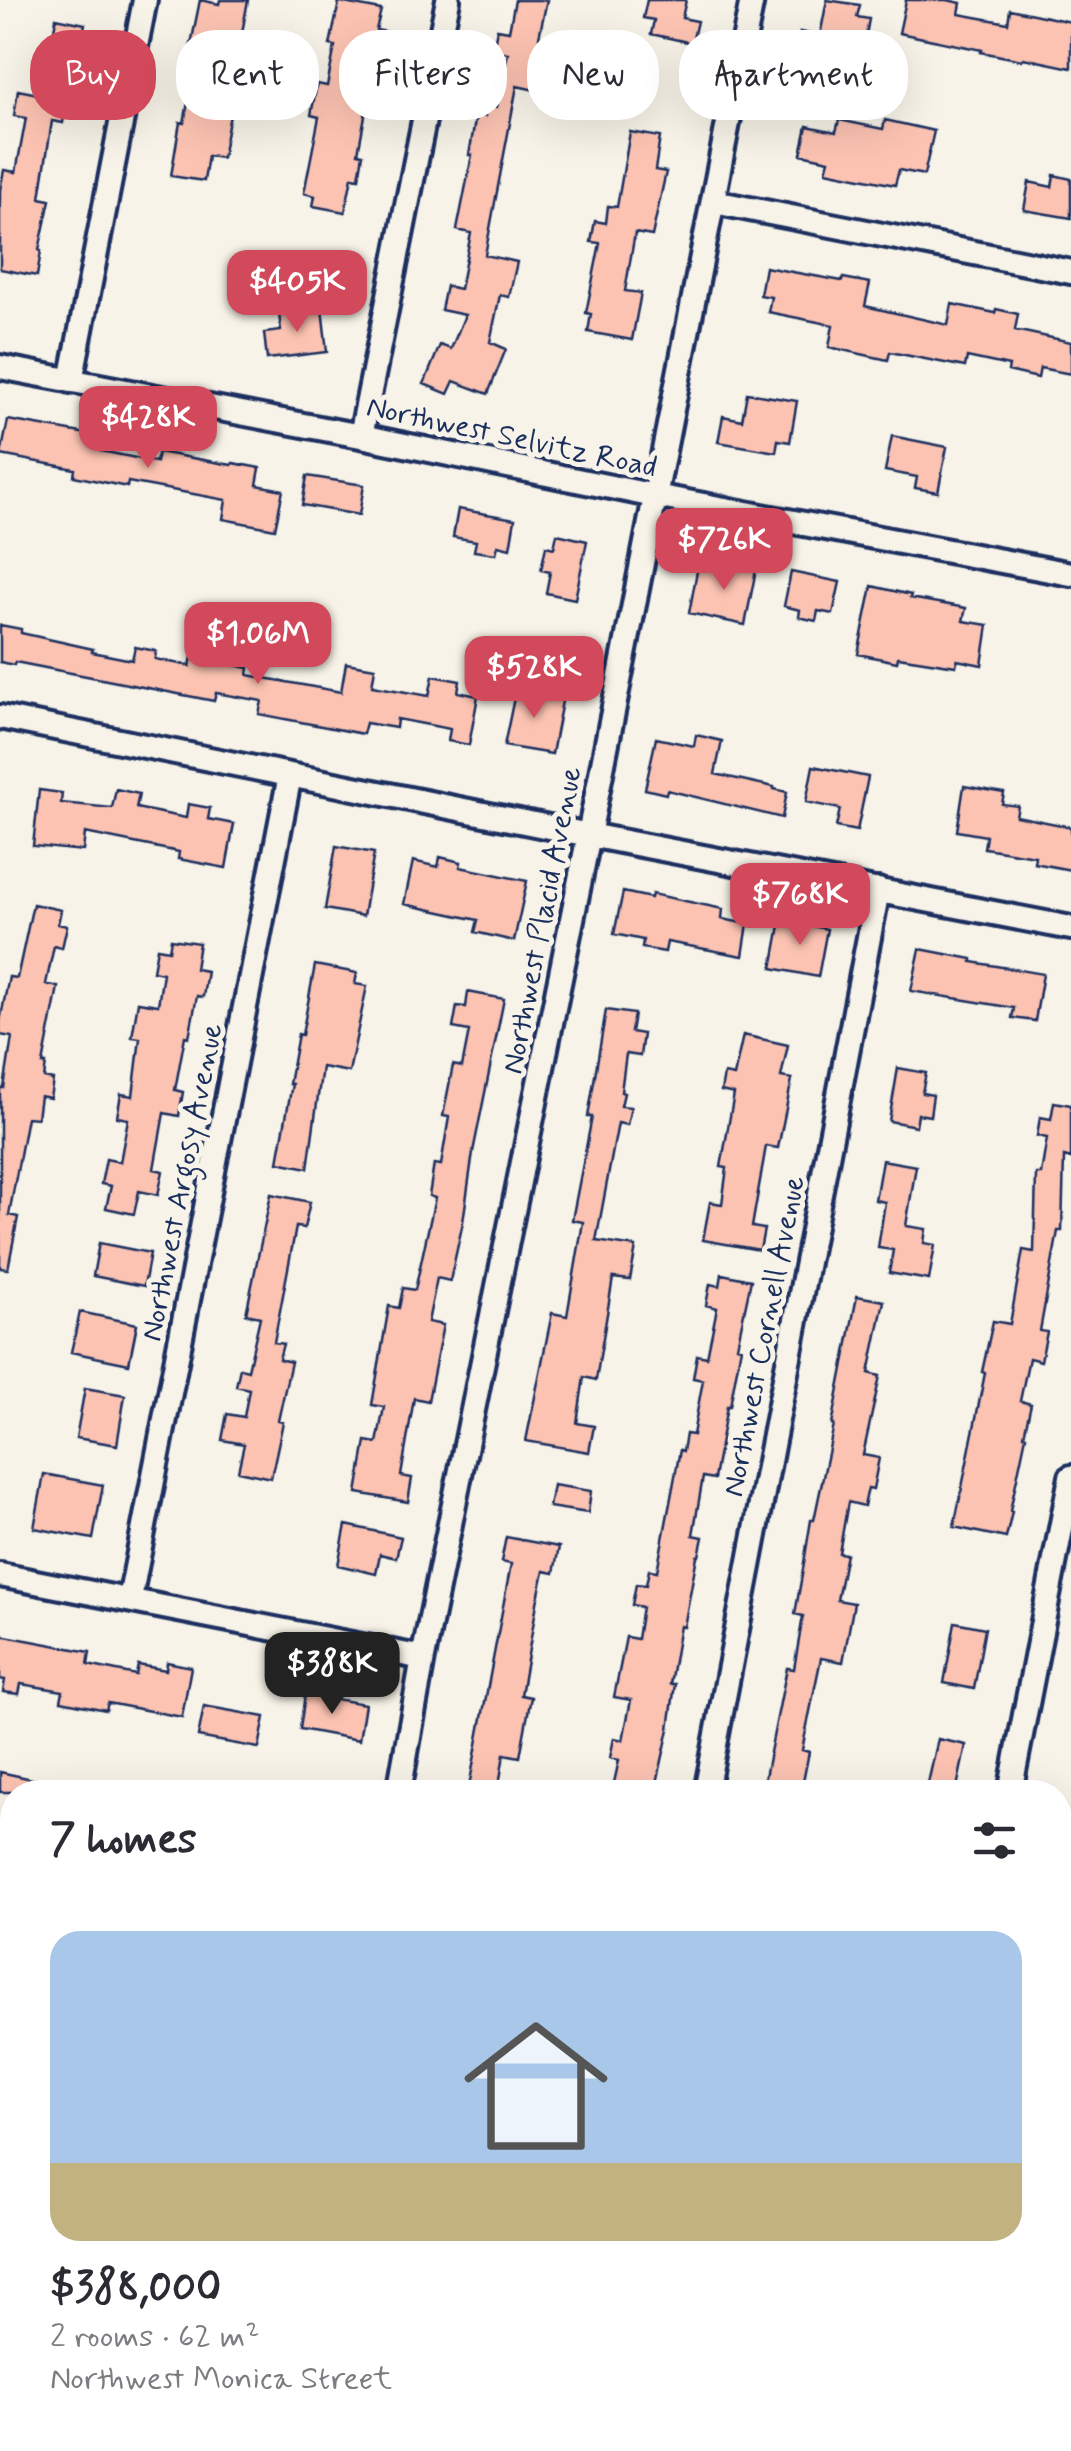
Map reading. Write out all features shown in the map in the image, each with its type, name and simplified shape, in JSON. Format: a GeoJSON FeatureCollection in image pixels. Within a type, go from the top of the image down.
{"type":"FeatureCollection","features":[{"type":"Feature","properties":{"kind":"street"},"geometry":{"type":"LineString","coordinates":[[71,381],[146,0]]}},
{"type":"Feature","properties":{"kind":"street"},"geometry":{"type":"LineString","coordinates":[[362,436],[448,0]]}},
{"type":"Feature","properties":{"kind":"street","name":"Northwest Placid Avenue"},"geometry":{"type":"LineString","coordinates":[[401,1780],[752,0]]}},
{"type":"Feature","properties":{"kind":"street"},"geometry":{"type":"LineString","coordinates":[[714,202],[1071,272]]}},
{"type":"Feature","properties":{"kind":"street","name":"Northwest Selvitz Road"},"geometry":{"type":"LineString","coordinates":[[0,367],[1071,574]]}},
{"type":"Feature","properties":{"kind":"street"},"geometry":{"type":"LineString","coordinates":[[1,721],[1071,928]]}},
{"type":"Feature","properties":{"kind":"street","name":"Northwest Argosy Avenue"},"geometry":{"type":"LineString","coordinates":[[130,1599],[290,776]]}},
{"type":"Feature","properties":{"kind":"street","name":"Northwest Cornell Avenue"},"geometry":{"type":"LineString","coordinates":[[708,1780],[878,890]]}},
{"type":"Feature","properties":{"kind":"street"},"geometry":{"type":"LineString","coordinates":[[1012,1780],[1071,1476]]}},
{"type":"Feature","properties":{"kind":"street"},"geometry":{"type":"LineString","coordinates":[[0,1575],[423,1658]]}},
{"type":"Feature","properties":{"kind":"building"},"geometry":{"type":"Polygon","coordinates":[[[200,0],[219,4],[220,0],[248,0],[243,30],[194,30],[200,0]]]}},
{"type":"Feature","properties":{"kind":"building"},"geometry":{"type":"Polygon","coordinates":[[[515,0],[547,0],[541,30],[527,30],[527,88],[517,86],[485,255],[517,262],[509,297],[500,295],[490,342],[506,349],[488,394],[454,381],[448,394],[424,384],[440,345],[451,349],[465,315],[441,310],[446,286],[460,289],[471,233],[457,230],[475,120],[507,120],[509,31],[515,0]]]}},
{"type":"Feature","properties":{"kind":"building"},"geometry":{"type":"Polygon","coordinates":[[[647,0],[686,0],[682,18],[697,21],[695,30],[679,30],[679,40],[659,36],[659,30],[652,30],[654,20],[643,18],[647,0]]]}},
{"type":"Feature","properties":{"kind":"building"},"geometry":{"type":"Polygon","coordinates":[[[827,0],[860,5],[857,17],[869,19],[867,30],[821,30],[827,0]]]}},
{"type":"Feature","properties":{"kind":"building"},"geometry":{"type":"Polygon","coordinates":[[[906,0],[961,3],[959,14],[1008,23],[1010,9],[1071,22],[1071,68],[981,52],[900,30],[906,0]]]}},
{"type":"Feature","properties":{"kind":"building"},"geometry":{"type":"Polygon","coordinates":[[[339,2],[381,10],[376,30],[339,30],[339,120],[364,120],[358,153],[363,154],[359,178],[352,177],[345,212],[313,206],[315,196],[304,193],[319,120],[319,84],[327,86],[335,46],[330,45],[339,2]]]}},
{"type":"Feature","properties":{"kind":"building"},"geometry":{"type":"Polygon","coordinates":[[[56,18],[85,24],[84,30],[54,30],[56,18]]]}},
{"type":"Feature","properties":{"kind":"building"},"geometry":{"type":"Polygon","coordinates":[[[18,90],[30,92],[30,120],[64,120],[52,121],[40,198],[50,200],[37,276],[0,269],[0,190],[4,170],[16,172],[26,118],[14,116],[18,90]]]}},
{"type":"Feature","properties":{"kind":"building"},"geometry":{"type":"Polygon","coordinates":[[[229,120],[222,158],[208,156],[204,181],[171,176],[180,122],[229,120]]]}},
{"type":"Feature","properties":{"kind":"building"},"geometry":{"type":"Polygon","coordinates":[[[839,120],[883,129],[885,120],[934,131],[924,175],[899,170],[895,185],[826,171],[829,160],[801,154],[807,126],[836,132],[839,120]]]}},
{"type":"Feature","properties":{"kind":"building"},"geometry":{"type":"Polygon","coordinates":[[[630,132],[660,137],[655,170],[666,172],[652,236],[635,233],[625,291],[641,293],[632,340],[588,332],[591,314],[586,313],[600,243],[591,242],[595,221],[606,223],[608,206],[617,207],[630,132]]]}},
{"type":"Feature","properties":{"kind":"building"},"geometry":{"type":"Polygon","coordinates":[[[1054,175],[1071,179],[1071,218],[1024,210],[1029,182],[1052,187],[1054,175]]]}},
{"type":"Feature","properties":{"kind":"building"},"geometry":{"type":"Polygon","coordinates":[[[765,267],[870,283],[865,306],[948,325],[952,304],[1018,314],[1015,330],[1071,342],[1071,374],[1040,368],[1038,378],[1008,371],[1009,366],[967,357],[965,367],[890,352],[888,360],[829,347],[833,325],[768,312],[771,297],[760,295],[765,267]]]}},
{"type":"Feature","properties":{"kind":"building"},"geometry":{"type":"Polygon","coordinates":[[[322,308],[327,352],[267,359],[264,333],[281,331],[279,313],[322,308]]]}},
{"type":"Feature","properties":{"kind":"building"},"geometry":{"type":"Polygon","coordinates":[[[747,393],[797,401],[790,442],[778,440],[776,452],[718,442],[723,416],[742,420],[747,393]]]}},
{"type":"Feature","properties":{"kind":"building"},"geometry":{"type":"Polygon","coordinates":[[[8,420],[104,437],[101,451],[156,462],[158,452],[260,468],[257,485],[283,490],[275,529],[223,519],[226,500],[128,482],[127,487],[74,476],[75,469],[1,455],[8,420]]]}},
{"type":"Feature","properties":{"kind":"building"},"geometry":{"type":"Polygon","coordinates":[[[892,436],[947,447],[938,492],[915,488],[917,477],[885,471],[892,436]]]}},
{"type":"Feature","properties":{"kind":"building"},"geometry":{"type":"Polygon","coordinates":[[[307,476],[364,485],[359,515],[302,505],[307,476]]]}},
{"type":"Feature","properties":{"kind":"building"},"geometry":{"type":"Polygon","coordinates":[[[458,509],[515,519],[510,548],[498,545],[496,554],[474,551],[476,541],[453,537],[458,509]]]}},
{"type":"Feature","properties":{"kind":"building"},"geometry":{"type":"Polygon","coordinates":[[[557,534],[587,541],[575,599],[546,593],[550,572],[541,570],[546,546],[554,548],[557,534]]]}},
{"type":"Feature","properties":{"kind":"building"},"geometry":{"type":"Polygon","coordinates":[[[733,560],[757,565],[745,625],[689,613],[698,566],[731,572],[733,560]]]}},
{"type":"Feature","properties":{"kind":"building"},"geometry":{"type":"Polygon","coordinates":[[[791,572],[840,582],[833,614],[818,611],[816,621],[799,617],[800,610],[784,606],[791,572]]]}},
{"type":"Feature","properties":{"kind":"building"},"geometry":{"type":"Polygon","coordinates":[[[872,586],[911,595],[910,598],[966,608],[963,621],[988,625],[982,665],[957,660],[956,666],[898,657],[897,662],[858,654],[872,586]]]}},
{"type":"Feature","properties":{"kind":"building"},"geometry":{"type":"Polygon","coordinates":[[[0,625],[132,660],[135,647],[156,651],[155,659],[190,666],[192,657],[212,660],[213,650],[235,653],[233,665],[249,668],[248,675],[341,692],[346,663],[375,668],[372,686],[429,696],[433,676],[460,681],[458,692],[478,696],[469,745],[448,741],[450,729],[397,719],[396,728],[366,723],[363,734],[259,714],[262,701],[216,693],[214,701],[0,662],[0,625]]]}},
{"type":"Feature","properties":{"kind":"building"},"geometry":{"type":"Polygon","coordinates":[[[516,688],[563,696],[552,754],[504,746],[516,688]]]}},
{"type":"Feature","properties":{"kind":"building"},"geometry":{"type":"Polygon","coordinates":[[[696,735],[722,741],[715,774],[787,792],[782,818],[667,790],[666,794],[645,789],[656,738],[694,746],[696,735]]]}},
{"type":"Feature","properties":{"kind":"building"},"geometry":{"type":"Polygon","coordinates":[[[813,766],[868,777],[857,831],[836,827],[840,809],[806,802],[813,766]]]}},
{"type":"Feature","properties":{"kind":"building"},"geometry":{"type":"Polygon","coordinates":[[[964,786],[1004,793],[1002,804],[1018,806],[1016,816],[1071,827],[1071,870],[1034,863],[1035,856],[984,848],[986,836],[957,831],[964,786]]]}},
{"type":"Feature","properties":{"kind":"building"},"geometry":{"type":"Polygon","coordinates":[[[116,789],[139,794],[136,808],[186,818],[188,804],[210,808],[208,819],[234,824],[226,868],[178,859],[179,852],[85,833],[83,851],[33,846],[39,790],[62,793],[61,803],[112,808],[116,789]]]}},
{"type":"Feature","properties":{"kind":"building"},"geometry":{"type":"Polygon","coordinates":[[[336,846],[374,853],[363,916],[325,909],[336,846]]]}},
{"type":"Feature","properties":{"kind":"building"},"geometry":{"type":"Polygon","coordinates":[[[440,857],[461,862],[460,867],[527,881],[514,941],[475,932],[478,920],[404,904],[413,861],[438,867],[440,857]]]}},
{"type":"Feature","properties":{"kind":"building"},"geometry":{"type":"Polygon","coordinates":[[[623,892],[723,909],[722,919],[748,924],[743,956],[667,942],[665,952],[642,948],[643,940],[614,934],[623,892]]]}},
{"type":"Feature","properties":{"kind":"building"},"geometry":{"type":"Polygon","coordinates":[[[33,904],[61,910],[58,924],[67,926],[62,948],[54,946],[46,984],[58,987],[43,1064],[44,1078],[53,1080],[50,1098],[40,1096],[37,1118],[27,1117],[9,1215],[18,1217],[8,1269],[0,1268],[0,1088],[4,1088],[12,1037],[0,1035],[0,1021],[9,977],[17,978],[33,904]]]}},
{"type":"Feature","properties":{"kind":"building"},"geometry":{"type":"Polygon","coordinates":[[[781,920],[827,929],[818,977],[772,968],[781,920]]]}},
{"type":"Feature","properties":{"kind":"building"},"geometry":{"type":"Polygon","coordinates":[[[171,939],[199,943],[195,969],[207,971],[203,997],[197,996],[189,1037],[185,1036],[175,1090],[183,1092],[179,1116],[164,1113],[154,1169],[163,1171],[158,1195],[139,1191],[134,1214],[106,1208],[111,1186],[101,1184],[106,1159],[120,1162],[128,1119],[117,1117],[121,1094],[133,1096],[140,1038],[132,1037],[138,1002],[158,1005],[163,973],[153,971],[157,948],[169,950],[171,939]]]}},
{"type":"Feature","properties":{"kind":"building"},"geometry":{"type":"Polygon","coordinates":[[[920,949],[1043,974],[1035,1021],[1012,1018],[1014,1008],[911,991],[920,949]]]}},
{"type":"Feature","properties":{"kind":"building"},"geometry":{"type":"Polygon","coordinates":[[[315,965],[357,973],[355,984],[367,986],[349,1072],[322,1067],[308,1168],[278,1162],[298,1034],[302,1035],[315,965]]]}},
{"type":"Feature","properties":{"kind":"building"},"geometry":{"type":"Polygon","coordinates":[[[468,992],[504,999],[450,1281],[437,1278],[428,1322],[443,1325],[428,1401],[414,1398],[401,1476],[412,1478],[408,1502],[357,1493],[366,1441],[377,1443],[384,1407],[372,1405],[389,1306],[399,1308],[403,1288],[415,1290],[435,1198],[429,1196],[434,1164],[441,1165],[449,1117],[443,1116],[453,1065],[462,1067],[469,1031],[453,1028],[457,1006],[466,1007],[468,992]]]}},
{"type":"Feature","properties":{"kind":"building"},"geometry":{"type":"Polygon","coordinates":[[[606,1010],[634,1014],[631,1032],[643,1034],[640,1056],[626,1054],[621,1106],[631,1107],[627,1125],[618,1123],[596,1241],[636,1247],[630,1280],[613,1278],[596,1380],[584,1377],[577,1423],[594,1426],[589,1452],[526,1441],[552,1313],[567,1316],[583,1222],[572,1220],[592,1117],[588,1117],[606,1010]]]}},
{"type":"Feature","properties":{"kind":"building"},"geometry":{"type":"Polygon","coordinates":[[[743,1035],[788,1045],[781,1077],[792,1079],[778,1148],[766,1146],[752,1227],[764,1229],[760,1250],[703,1240],[710,1202],[722,1204],[727,1168],[721,1167],[734,1094],[721,1091],[724,1074],[734,1076],[743,1035]]]}},
{"type":"Feature","properties":{"kind":"building"},"geometry":{"type":"Polygon","coordinates":[[[898,1068],[926,1073],[922,1093],[933,1095],[930,1116],[918,1114],[916,1126],[889,1121],[898,1068]]]}},
{"type":"Feature","properties":{"kind":"building"},"geometry":{"type":"Polygon","coordinates":[[[1054,1102],[1071,1105],[1071,1159],[1064,1157],[1062,1231],[1058,1231],[1040,1331],[1047,1332],[1041,1361],[1029,1358],[1020,1401],[1031,1404],[1006,1538],[954,1527],[993,1321],[1010,1324],[1023,1250],[1034,1252],[1036,1174],[1041,1174],[1047,1138],[1037,1136],[1040,1117],[1051,1119],[1054,1102]]]}},
{"type":"Feature","properties":{"kind":"building"},"geometry":{"type":"Polygon","coordinates":[[[882,1160],[916,1166],[906,1226],[926,1229],[924,1243],[935,1245],[929,1280],[889,1273],[893,1250],[878,1248],[885,1202],[875,1200],[882,1160]]]}},
{"type":"Feature","properties":{"kind":"building"},"geometry":{"type":"Polygon","coordinates":[[[271,1194],[310,1202],[304,1228],[296,1227],[274,1342],[283,1344],[279,1359],[291,1362],[271,1478],[238,1471],[244,1444],[222,1440],[227,1414],[244,1417],[249,1389],[236,1386],[240,1368],[248,1370],[260,1317],[246,1314],[271,1194]]]}},
{"type":"Feature","properties":{"kind":"building"},"geometry":{"type":"Polygon","coordinates":[[[99,1243],[150,1253],[144,1286],[93,1276],[99,1243]]]}},
{"type":"Feature","properties":{"kind":"building"},"geometry":{"type":"Polygon","coordinates":[[[722,1274],[751,1280],[714,1479],[703,1477],[693,1535],[703,1537],[684,1627],[680,1626],[670,1684],[675,1684],[669,1729],[658,1780],[615,1780],[619,1760],[610,1758],[614,1738],[623,1740],[631,1700],[614,1697],[626,1637],[637,1639],[642,1607],[632,1605],[636,1584],[646,1585],[649,1570],[657,1571],[680,1450],[683,1451],[686,1434],[693,1435],[703,1380],[693,1378],[697,1355],[707,1357],[717,1308],[706,1305],[710,1284],[720,1286],[722,1274]]]}},
{"type":"Feature","properties":{"kind":"building"},"geometry":{"type":"Polygon","coordinates":[[[857,1296],[884,1301],[869,1373],[880,1376],[863,1455],[879,1458],[873,1489],[868,1488],[864,1506],[848,1502],[839,1553],[846,1554],[837,1600],[854,1603],[843,1662],[821,1658],[802,1750],[809,1752],[803,1780],[764,1780],[787,1668],[794,1669],[803,1616],[795,1614],[857,1296]]]}},
{"type":"Feature","properties":{"kind":"building"},"geometry":{"type":"Polygon","coordinates":[[[80,1312],[137,1324],[129,1364],[71,1352],[80,1312]]]}},
{"type":"Feature","properties":{"kind":"building"},"geometry":{"type":"Polygon","coordinates":[[[85,1388],[125,1395],[117,1445],[76,1438],[85,1388]]]}},
{"type":"Feature","properties":{"kind":"building"},"geometry":{"type":"Polygon","coordinates":[[[44,1474],[103,1485],[93,1539],[34,1528],[44,1474]]]}},
{"type":"Feature","properties":{"kind":"building"},"geometry":{"type":"Polygon","coordinates":[[[553,1485],[591,1491],[588,1513],[549,1507],[553,1485]]]}},
{"type":"Feature","properties":{"kind":"building"},"geometry":{"type":"Polygon","coordinates":[[[346,1525],[401,1537],[396,1558],[380,1554],[376,1574],[338,1565],[346,1525]]]}},
{"type":"Feature","properties":{"kind":"building"},"geometry":{"type":"Polygon","coordinates":[[[506,1537],[559,1547],[554,1573],[544,1571],[537,1603],[521,1695],[531,1697],[520,1757],[504,1754],[500,1780],[470,1780],[511,1564],[501,1562],[506,1537]]]}},
{"type":"Feature","properties":{"kind":"building"},"geometry":{"type":"Polygon","coordinates":[[[955,1622],[985,1628],[974,1689],[944,1683],[955,1622]]]}},
{"type":"Feature","properties":{"kind":"building"},"geometry":{"type":"Polygon","coordinates":[[[0,1635],[90,1652],[88,1665],[136,1675],[138,1665],[166,1670],[167,1662],[191,1667],[182,1717],[108,1703],[106,1710],[61,1701],[63,1691],[21,1684],[19,1694],[3,1692],[0,1635]]]}},
{"type":"Feature","properties":{"kind":"building"},"geometry":{"type":"Polygon","coordinates":[[[305,1694],[365,1704],[359,1740],[300,1729],[305,1694]]]}},
{"type":"Feature","properties":{"kind":"building"},"geometry":{"type":"Polygon","coordinates":[[[204,1706],[265,1717],[259,1748],[198,1737],[204,1706]]]}},
{"type":"Feature","properties":{"kind":"building"},"geometry":{"type":"Polygon","coordinates":[[[938,1739],[966,1745],[959,1780],[929,1780],[938,1739]]]}},
{"type":"Feature","properties":{"kind":"building"},"geometry":{"type":"Polygon","coordinates":[[[0,1772],[37,1780],[0,1780],[0,1772]]]}}]}
